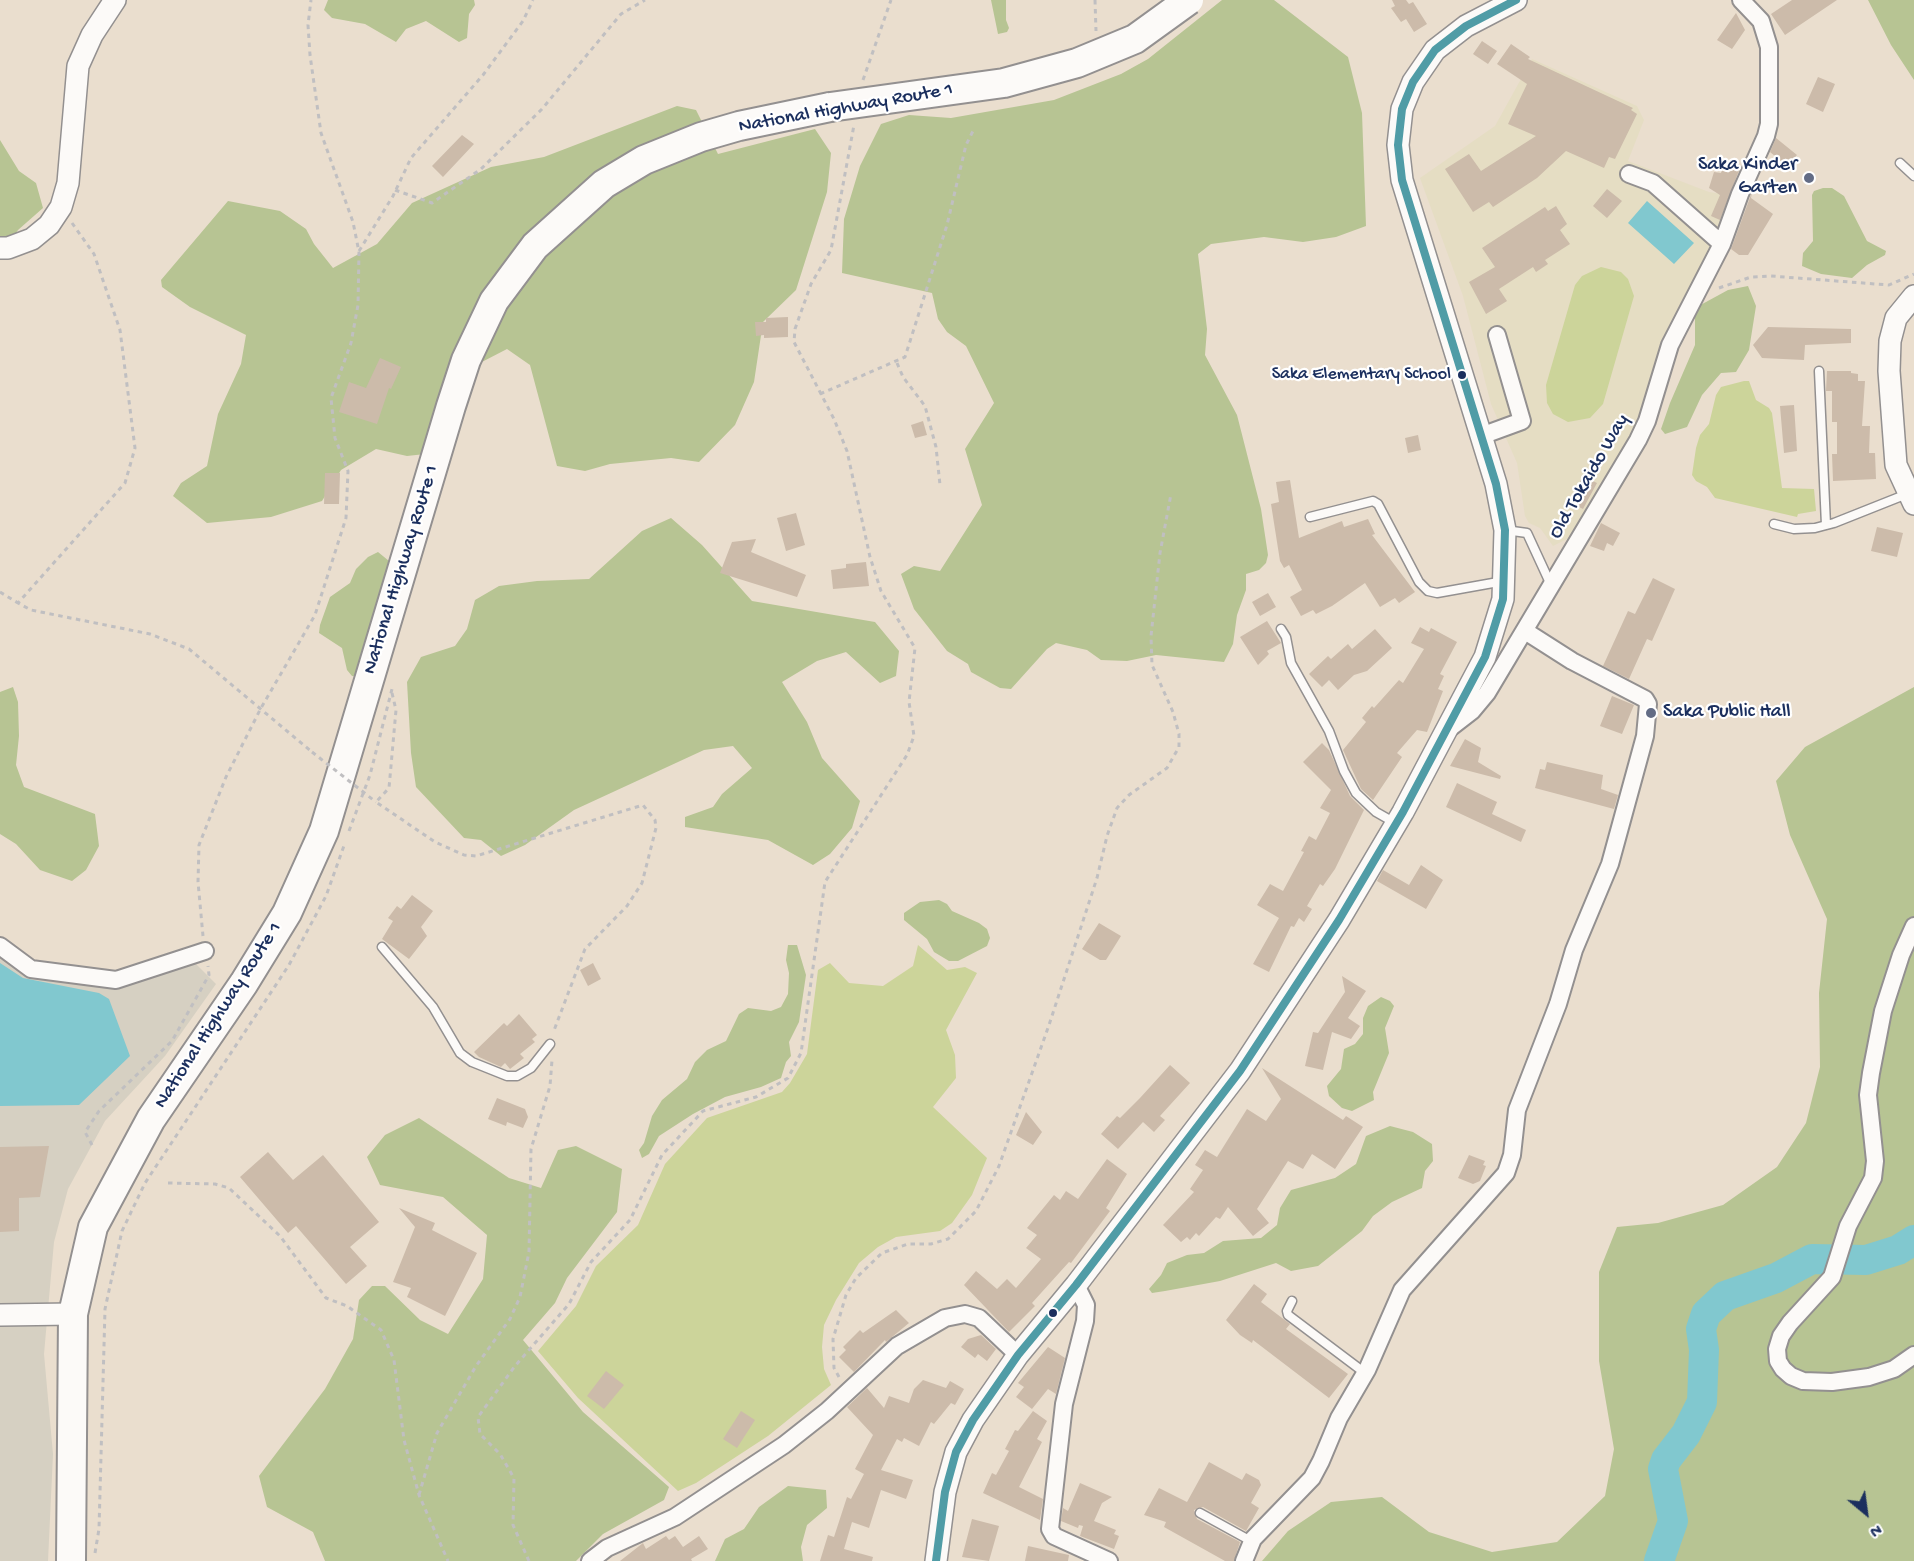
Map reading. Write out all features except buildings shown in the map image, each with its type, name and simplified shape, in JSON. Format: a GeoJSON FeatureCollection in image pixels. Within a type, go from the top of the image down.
{"type":"FeatureCollection","features":[{"type":"Feature","properties":{"kind":"highway","name":"National Highway Route 1"},"geometry":{"type":"LineString","coordinates":[[71,1561],[73,1314],[93,1227],[151,1119],[244,983],[287,913],[324,831],[384,671],[466,360],[494,301],[535,246],[604,184],[644,160],[729,128],[836,116],[1004,83],[1077,63],[1135,39],[1189,0]]}},
{"type":"Feature","properties":{"kind":"street"},"geometry":{"type":"LineString","coordinates":[[0,248],[8,248],[32,239],[50,225],[61,207],[68,183],[78,66],[92,35],[115,0]]}},
{"type":"Feature","properties":{"kind":"street"},"geometry":{"type":"LineString","coordinates":[[936,1561],[945,1492],[956,1452],[983,1404],[1018,1355],[1076,1285],[1240,1071],[1340,920],[1397,824],[1450,728],[1485,657],[1497,624],[1504,581],[1505,530],[1496,484],[1402,180],[1398,146],[1402,109],[1413,82],[1435,50],[1466,26],[1516,0]]}},
{"type":"Feature","properties":{"kind":"street","name":"Old Tokaido Way"},"geometry":{"type":"LineString","coordinates":[[1450,728],[1472,711],[1487,693],[1638,440],[1647,421],[1670,345],[1722,244],[1769,124],[1767,34],[1761,21],[1741,0]]}},
{"type":"Feature","properties":{"kind":"street"},"geometry":{"type":"LineString","coordinates":[[1629,174],[1653,183],[1722,244]]}},
{"type":"Feature","properties":{"kind":"street"},"geometry":{"type":"LineString","coordinates":[[1911,499],[1896,465],[1889,370],[1890,341],[1896,318],[1914,296]]}},
{"type":"Feature","properties":{"kind":"street"},"geometry":{"type":"LineString","coordinates":[[1481,436],[1522,421],[1497,335]]}},
{"type":"Feature","properties":{"kind":"street"},"geometry":{"type":"LineString","coordinates":[[1244,1561],[1251,1541],[1312,1478],[1340,1418],[1365,1373],[1402,1290],[1506,1173],[1517,1110],[1558,1004],[1574,950],[1610,864],[1645,736],[1647,704],[1645,699],[1572,661],[1525,631]]}},
{"type":"Feature","properties":{"kind":"street"},"geometry":{"type":"LineString","coordinates":[[1914,926],[1901,954],[1883,1011],[1871,1073],[1868,1095],[1875,1161],[1873,1178],[1848,1226],[1832,1277],[1790,1323],[1781,1335],[1777,1348],[1778,1361],[1783,1369],[1803,1381],[1832,1382],[1869,1377],[1894,1369],[1914,1355]]}},
{"type":"Feature","properties":{"kind":"street"},"geometry":{"type":"LineString","coordinates":[[0,946],[31,969],[116,980],[204,951]]}},
{"type":"Feature","properties":{"kind":"street"},"geometry":{"type":"LineString","coordinates":[[1076,1285],[1086,1305],[1085,1321],[1064,1404],[1050,1528],[1054,1536],[1109,1561]]}},
{"type":"Feature","properties":{"kind":"street"},"geometry":{"type":"LineString","coordinates":[[0,1315],[73,1314]]}},
{"type":"Feature","properties":{"kind":"street"},"geometry":{"type":"LineString","coordinates":[[590,1561],[607,1548],[675,1517],[784,1444],[827,1411],[897,1346],[945,1318],[965,1314],[980,1318],[1018,1355]]}},
{"type":"Feature","properties":{"kind":"lane"},"geometry":{"type":"LineString","coordinates":[[1900,163],[1914,176]]}},
{"type":"Feature","properties":{"kind":"lane"},"geometry":{"type":"LineString","coordinates":[[1819,371],[1826,525]]}},
{"type":"Feature","properties":{"kind":"lane"},"geometry":{"type":"LineString","coordinates":[[1774,524],[1803,530],[1911,499]]}},
{"type":"Feature","properties":{"kind":"lane"},"geometry":{"type":"LineString","coordinates":[[1310,517],[1373,501],[1378,504],[1419,582],[1428,591],[1437,593],[1504,581]]}},
{"type":"Feature","properties":{"kind":"lane"},"geometry":{"type":"LineString","coordinates":[[1505,530],[1527,533],[1551,586]]}},
{"type":"Feature","properties":{"kind":"lane"},"geometry":{"type":"LineString","coordinates":[[1281,629],[1286,638],[1291,663],[1329,731],[1344,771],[1356,793],[1376,812],[1397,824]]}},
{"type":"Feature","properties":{"kind":"lane"},"geometry":{"type":"LineString","coordinates":[[382,947],[433,1007],[460,1053],[472,1062],[507,1076],[517,1076],[531,1068],[550,1044]]}},
{"type":"Feature","properties":{"kind":"lane"},"geometry":{"type":"LineString","coordinates":[[1292,1301],[1287,1311],[1288,1315],[1365,1373]]}},
{"type":"Feature","properties":{"kind":"lane"},"geometry":{"type":"LineString","coordinates":[[1200,1513],[1251,1541]]}},
{"type":"Feature","properties":{"kind":"path"},"geometry":{"type":"LineString","coordinates":[[92,1145],[85,1132],[99,1111],[172,1041],[209,975],[204,951],[198,882],[199,845],[226,777],[261,708],[315,615],[346,518],[348,471],[335,438],[331,398],[351,342],[358,305],[359,252],[353,222],[321,133],[310,55],[308,25],[311,0]]}},
{"type":"Feature","properties":{"kind":"path"},"geometry":{"type":"LineString","coordinates":[[359,252],[411,158],[483,75],[523,21],[532,0]]}},
{"type":"Feature","properties":{"kind":"path"},"geometry":{"type":"LineString","coordinates":[[395,190],[432,203],[481,170],[542,109],[621,14],[645,0]]}},
{"type":"Feature","properties":{"kind":"path"},"geometry":{"type":"LineString","coordinates":[[862,84],[891,0]]}},
{"type":"Feature","properties":{"kind":"path"},"geometry":{"type":"LineString","coordinates":[[1095,0],[1096,38]]}},
{"type":"Feature","properties":{"kind":"path"},"geometry":{"type":"LineString","coordinates":[[529,1561],[513,1525],[514,1478],[500,1454],[480,1434],[478,1417],[514,1366],[569,1304],[591,1262],[630,1220],[662,1155],[703,1111],[756,1096],[788,1078],[801,1053],[825,882],[854,841],[907,755],[914,736],[909,702],[915,648],[881,591],[870,557],[847,451],[797,351],[795,329],[811,284],[831,250],[854,122],[836,116]]}},
{"type":"Feature","properties":{"kind":"path"},"geometry":{"type":"LineString","coordinates":[[820,394],[897,363],[906,357],[920,317],[966,145],[974,129]]}},
{"type":"Feature","properties":{"kind":"path"},"geometry":{"type":"LineString","coordinates":[[18,603],[125,483],[135,448],[120,330],[110,297],[93,254],[61,207]]}},
{"type":"Feature","properties":{"kind":"path"},"geometry":{"type":"LineString","coordinates":[[1691,302],[1732,282],[1751,277],[1771,276],[1889,285],[1914,274]]}},
{"type":"Feature","properties":{"kind":"path"},"geometry":{"type":"LineString","coordinates":[[897,363],[903,377],[925,406],[936,447],[940,485]]}},
{"type":"Feature","properties":{"kind":"path"},"geometry":{"type":"LineString","coordinates":[[850,1390],[834,1368],[833,1339],[846,1295],[856,1278],[882,1253],[908,1244],[931,1244],[948,1239],[976,1210],[999,1166],[1049,1024],[1097,878],[1107,836],[1117,808],[1129,795],[1167,768],[1179,747],[1179,734],[1173,712],[1152,665],[1151,636],[1160,554],[1171,494]]}},
{"type":"Feature","properties":{"kind":"path"},"geometry":{"type":"LineString","coordinates":[[0,592],[31,610],[150,634],[189,649],[312,752],[376,802],[435,842],[464,855],[476,856],[644,805],[651,813],[656,828],[642,883],[627,906],[585,949],[550,1044],[552,1078],[531,1149],[529,1252],[520,1297],[510,1319],[476,1366],[437,1433],[419,1495]]}},
{"type":"Feature","properties":{"kind":"path"},"geometry":{"type":"LineString","coordinates":[[376,802],[389,788],[396,710],[384,671]]}},
{"type":"Feature","properties":{"kind":"path"},"geometry":{"type":"LineString","coordinates":[[94,1561],[99,1529],[105,1309],[122,1231],[145,1183],[289,965],[326,896],[370,775],[391,692],[384,671]]}},
{"type":"Feature","properties":{"kind":"path"},"geometry":{"type":"LineString","coordinates":[[168,1183],[215,1184],[228,1188],[280,1236],[326,1298],[347,1306],[381,1330],[394,1360],[404,1440],[419,1495],[448,1561]]}},
{"type":"Feature","properties":{"kind":"shaded area"},"geometry":{"type":"Polygon","coordinates":[[[1532,59],[1637,106],[1644,120],[1628,161],[1709,192],[1736,196],[1644,420],[1579,533],[1553,546],[1540,528],[1529,523],[1525,516],[1517,463],[1491,404],[1463,296],[1420,178],[1495,126],[1532,59]]]}},
{"type":"Feature","properties":{"kind":"shaded area"},"geometry":{"type":"Polygon","coordinates":[[[0,956],[27,975],[111,988],[194,962],[216,984],[165,1056],[105,1121],[68,1189],[54,1242],[44,1354],[53,1454],[48,1561],[0,1561],[0,956]]]}},
{"type":"Feature","properties":{"kind":"green space"},"geometry":{"type":"Polygon","coordinates":[[[328,0],[474,0],[475,5],[469,14],[467,38],[459,42],[426,21],[406,29],[396,42],[365,24],[332,18],[324,10],[328,0]]]}},
{"type":"Feature","properties":{"kind":"green space"},"geometry":{"type":"Polygon","coordinates":[[[991,0],[1006,0],[1006,20],[1009,28],[1007,32],[998,34],[991,0]]]}},
{"type":"Feature","properties":{"kind":"green space"},"geometry":{"type":"Polygon","coordinates":[[[1222,0],[1274,0],[1348,57],[1362,113],[1366,226],[1336,237],[1303,242],[1264,237],[1211,244],[1198,254],[1207,329],[1205,355],[1237,415],[1261,509],[1268,555],[1266,563],[1259,570],[1246,574],[1246,590],[1237,615],[1233,644],[1224,662],[1156,655],[1127,661],[1101,660],[1087,650],[1056,643],[1047,649],[1011,689],[1000,688],[971,672],[968,664],[947,651],[914,609],[901,574],[914,566],[940,571],[982,505],[965,449],[994,403],[966,346],[947,332],[938,319],[932,293],[842,273],[844,219],[860,166],[881,124],[909,115],[951,118],[1054,100],[1121,74],[1148,59],[1222,0]]]}},
{"type":"Feature","properties":{"kind":"green space"},"geometry":{"type":"Polygon","coordinates":[[[1868,0],[1914,0],[1914,80],[1891,45],[1868,0]]]}},
{"type":"Feature","properties":{"kind":"green space"},"geometry":{"type":"Polygon","coordinates":[[[677,106],[696,110],[718,154],[815,129],[831,153],[827,192],[796,290],[763,322],[754,382],[735,425],[699,462],[671,458],[610,464],[585,471],[557,466],[530,365],[507,349],[478,364],[425,454],[407,456],[376,449],[341,470],[322,501],[271,517],[207,523],[173,496],[181,483],[207,466],[218,414],[241,364],[246,335],[190,307],[162,287],[161,280],[228,201],[280,211],[306,229],[314,244],[333,268],[377,244],[412,203],[491,167],[544,157],[677,106]]]}},
{"type":"Feature","properties":{"kind":"green space"},"geometry":{"type":"Polygon","coordinates":[[[0,140],[19,171],[36,183],[43,208],[18,230],[0,257],[0,140]]]}},
{"type":"Feature","properties":{"kind":"green space"},"geometry":{"type":"Polygon","coordinates":[[[1832,188],[1844,196],[1867,241],[1886,251],[1885,255],[1867,265],[1852,278],[1821,274],[1802,266],[1803,253],[1813,241],[1812,195],[1814,191],[1832,188]]]}},
{"type":"Feature","properties":{"kind":"green space"},"geometry":{"type":"Polygon","coordinates":[[[1601,267],[1621,272],[1628,279],[1634,296],[1603,404],[1590,418],[1568,422],[1553,414],[1547,403],[1546,385],[1575,285],[1582,276],[1601,267]]]}},
{"type":"Feature","properties":{"kind":"green space"},"geometry":{"type":"Polygon","coordinates":[[[1748,286],[1756,306],[1749,350],[1736,372],[1721,373],[1702,395],[1687,427],[1665,434],[1661,429],[1695,345],[1695,308],[1728,290],[1748,286]]]}},
{"type":"Feature","properties":{"kind":"green space"},"geometry":{"type":"Polygon","coordinates":[[[1749,381],[1756,400],[1769,408],[1772,413],[1782,488],[1814,489],[1816,511],[1798,514],[1797,517],[1715,498],[1707,487],[1696,481],[1692,475],[1696,448],[1700,435],[1709,424],[1716,395],[1721,387],[1749,381]]]}},
{"type":"Feature","properties":{"kind":"green space"},"geometry":{"type":"Polygon","coordinates":[[[671,518],[702,545],[752,601],[875,622],[899,651],[896,676],[880,683],[846,652],[817,661],[782,682],[807,722],[822,758],[860,801],[852,828],[830,854],[813,865],[768,840],[685,827],[685,817],[713,807],[722,794],[752,768],[733,746],[704,750],[574,810],[525,845],[501,856],[481,840],[464,838],[416,787],[411,753],[407,682],[421,657],[455,646],[467,629],[475,600],[499,586],[537,581],[589,579],[642,531],[671,518]]]}},
{"type":"Feature","properties":{"kind":"green space"},"geometry":{"type":"Polygon","coordinates":[[[378,552],[389,561],[392,576],[361,677],[352,676],[347,670],[342,648],[319,633],[320,625],[330,597],[350,583],[356,569],[368,557],[378,552]]]}},
{"type":"Feature","properties":{"kind":"green space"},"geometry":{"type":"Polygon","coordinates":[[[13,687],[18,702],[19,736],[16,765],[24,787],[95,814],[99,846],[86,870],[72,881],[40,870],[16,844],[0,834],[0,692],[13,687]]]}},
{"type":"Feature","properties":{"kind":"green space"},"geometry":{"type":"Polygon","coordinates":[[[1914,687],[1914,1561],[1262,1561],[1288,1531],[1331,1502],[1382,1497],[1429,1532],[1492,1552],[1557,1542],[1605,1496],[1614,1449],[1599,1361],[1599,1272],[1617,1227],[1658,1223],[1723,1205],[1777,1167],[1806,1123],[1820,1067],[1819,993],[1827,919],[1790,835],[1776,781],[1805,747],[1914,687]]]}},
{"type":"Feature","properties":{"kind":"green space"},"geometry":{"type":"Polygon","coordinates":[[[939,900],[947,904],[952,911],[987,929],[990,938],[987,946],[958,961],[949,961],[934,952],[927,939],[904,920],[904,913],[920,902],[939,900]]]}},
{"type":"Feature","properties":{"kind":"green space"},"geometry":{"type":"Polygon","coordinates":[[[788,945],[797,945],[806,975],[799,1022],[789,1042],[791,1056],[786,1062],[781,1078],[761,1087],[725,1097],[693,1114],[659,1136],[649,1154],[642,1158],[639,1150],[644,1143],[652,1116],[662,1100],[687,1079],[695,1062],[707,1050],[726,1041],[739,1014],[748,1008],[771,1011],[781,1007],[788,994],[789,973],[786,960],[788,945]]]}},
{"type":"Feature","properties":{"kind":"green space"},"geometry":{"type":"Polygon","coordinates":[[[918,945],[947,970],[965,967],[977,973],[946,1030],[955,1055],[956,1078],[933,1107],[987,1158],[972,1195],[952,1223],[940,1231],[896,1237],[878,1247],[859,1263],[836,1300],[824,1325],[822,1347],[824,1369],[831,1385],[768,1436],[696,1483],[678,1491],[578,1398],[538,1351],[576,1306],[596,1266],[638,1225],[665,1164],[707,1118],[782,1092],[790,1083],[807,1054],[818,970],[830,963],[849,983],[883,986],[913,966],[918,945]]]}},
{"type":"Feature","properties":{"kind":"green space"},"geometry":{"type":"Polygon","coordinates":[[[1381,997],[1390,1001],[1394,1006],[1385,1028],[1389,1053],[1373,1092],[1374,1100],[1352,1111],[1342,1108],[1329,1096],[1327,1086],[1341,1069],[1344,1049],[1355,1044],[1363,1034],[1363,1018],[1368,1006],[1381,997]]]}},
{"type":"Feature","properties":{"kind":"green space"},"geometry":{"type":"Polygon","coordinates":[[[419,1118],[509,1178],[541,1188],[558,1150],[576,1146],[622,1169],[617,1212],[567,1278],[555,1303],[523,1340],[583,1412],[669,1487],[664,1500],[603,1534],[576,1561],[325,1561],[313,1532],[267,1507],[259,1476],[325,1389],[353,1339],[359,1300],[372,1286],[385,1286],[420,1320],[448,1334],[483,1279],[487,1235],[443,1197],[380,1185],[367,1157],[385,1135],[419,1118]]]}},
{"type":"Feature","properties":{"kind":"green space"},"geometry":{"type":"Polygon","coordinates":[[[1390,1126],[1413,1132],[1432,1144],[1433,1161],[1425,1171],[1422,1188],[1392,1202],[1373,1216],[1362,1231],[1318,1266],[1291,1271],[1276,1263],[1220,1281],[1152,1293],[1149,1289],[1161,1275],[1167,1263],[1187,1255],[1204,1253],[1223,1241],[1261,1238],[1277,1225],[1280,1208],[1291,1190],[1335,1178],[1356,1164],[1366,1136],[1390,1126]]]}},
{"type":"Feature","properties":{"kind":"green space"},"geometry":{"type":"Polygon","coordinates":[[[788,1486],[826,1490],[827,1508],[807,1525],[801,1547],[803,1561],[715,1561],[725,1539],[744,1529],[759,1507],[788,1486]]]}},
{"type":"Feature","properties":{"kind":"water"},"geometry":{"type":"Polygon","coordinates":[[[1647,201],[1694,243],[1674,264],[1628,223],[1647,201]]]}},
{"type":"Feature","properties":{"kind":"water"},"geometry":{"type":"Polygon","coordinates":[[[0,963],[23,978],[99,993],[109,999],[130,1056],[79,1105],[0,1106],[0,963]]]}},
{"type":"Feature","properties":{"kind":"waterway"},"geometry":{"type":"LineString","coordinates":[[1659,1561],[1673,1521],[1663,1469],[1666,1460],[1686,1434],[1702,1402],[1704,1350],[1701,1329],[1706,1314],[1725,1296],[1776,1278],[1812,1259],[1866,1260],[1898,1250],[1914,1240]]}},
{"type":"Feature","properties":{"kind":"transit line"},"geometry":{"type":"LineString","coordinates":[[936,1561],[945,1492],[956,1452],[973,1420],[1018,1355],[1076,1285],[1240,1071],[1339,920],[1403,812],[1485,657],[1503,599],[1505,530],[1496,484],[1402,180],[1398,145],[1402,109],[1413,82],[1435,50],[1466,26],[1516,0]]}},
{"type":"Feature","properties":{"kind":"place","name":"Saka Kinder Garten"},"geometry":{"type":"Point","coordinates":[1809,178]}},
{"type":"Feature","properties":{"kind":"place","name":"Saka Elementary School"},"geometry":{"type":"Point","coordinates":[1462,375]}},
{"type":"Feature","properties":{"kind":"place","name":"Saka Public Hall"},"geometry":{"type":"Point","coordinates":[1651,713]}}]}
